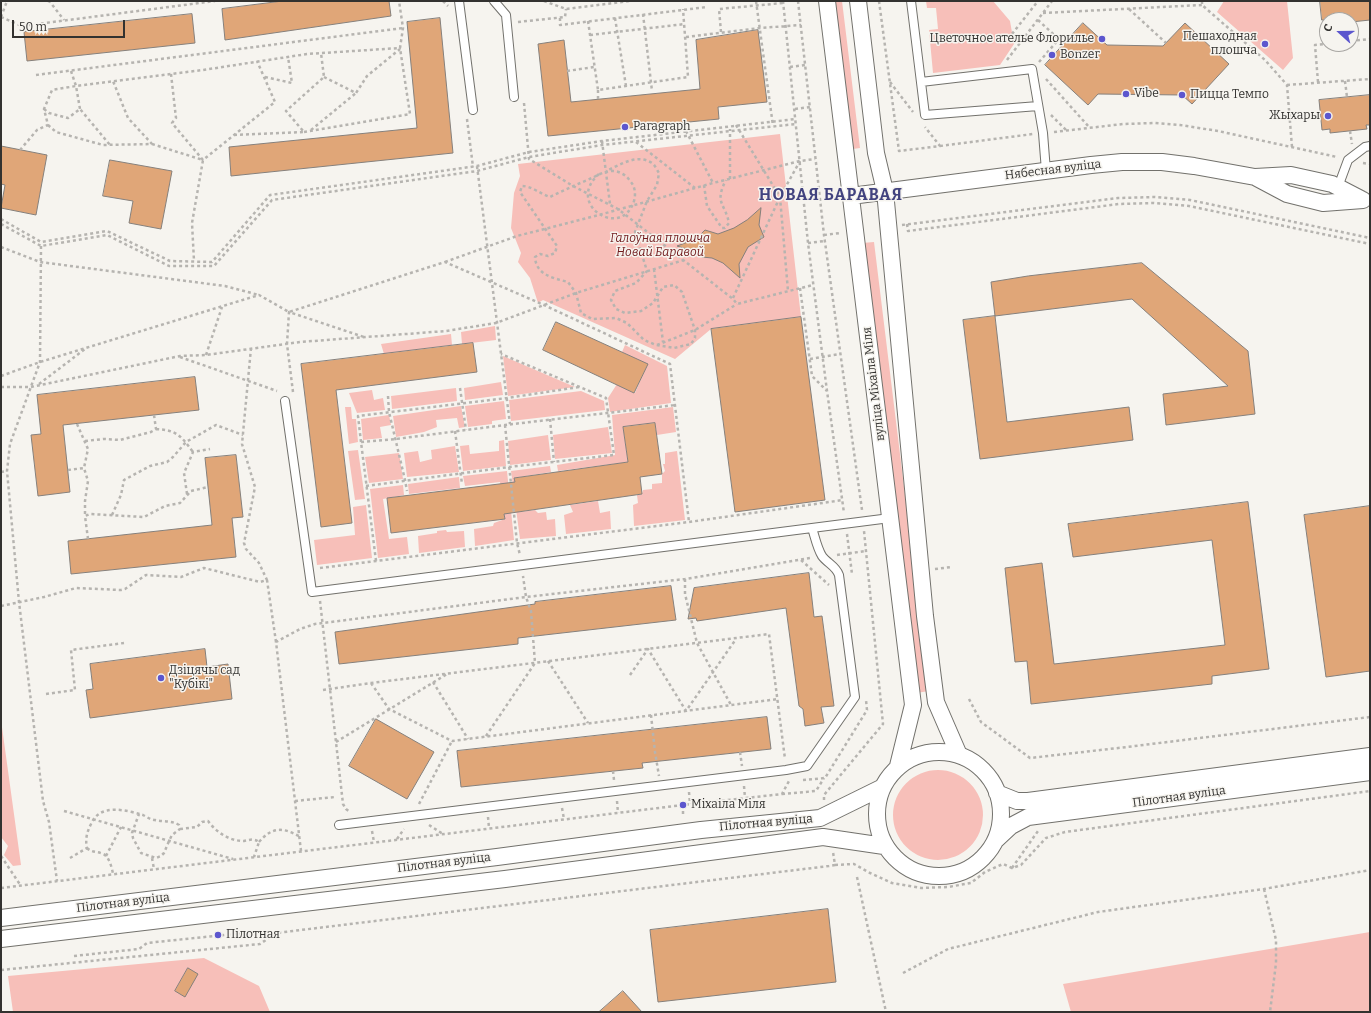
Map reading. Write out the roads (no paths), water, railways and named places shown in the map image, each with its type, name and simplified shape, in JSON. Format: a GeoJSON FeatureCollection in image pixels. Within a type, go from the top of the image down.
{"type":"FeatureCollection","features":[{"type":"Feature","properties":{"kind":"street","name":"вуліца Міхаіла Міля"},"geometry":{"type":"LineString","coordinates":[[827,1],[913,705],[898,766]]}},
{"type":"Feature","properties":{"kind":"street"},"geometry":{"type":"LineString","coordinates":[[858,1],[876,154],[885,191],[925,616],[936,702],[959,755]]}},
{"type":"Feature","properties":{"kind":"street","name":"Нябесная вуліца"},"geometry":{"type":"LineString","coordinates":[[851,196],[1106,164],[1152,162],[1194,166],[1255,177],[1291,175],[1338,187],[1365,200]]}},
{"type":"Feature","properties":{"kind":"street","name":"Нябесная вуліца"},"geometry":{"type":"LineString","coordinates":[[1255,177],[1287,194],[1323,203],[1365,200]]}},
{"type":"Feature","properties":{"kind":"street"},"geometry":{"type":"LineString","coordinates":[[943,752],[959,755],[978,765],[992,781],[1000,801],[1001,821],[996,840],[985,856],[970,869],[952,876],[932,877],[913,872],[896,861],[884,846],[877,828],[876,808],[881,788],[898,766],[912,758],[927,753],[943,752]]}},
{"type":"Feature","properties":{"kind":"street","name":"Пілотная вуліца"},"geometry":{"type":"LineString","coordinates":[[997,793],[1017,801],[1028,800],[1370,756]]}},
{"type":"Feature","properties":{"kind":"street","name":"Пілотная вуліца"},"geometry":{"type":"LineString","coordinates":[[996,840],[1011,826],[1028,817],[1370,772]]}},
{"type":"Feature","properties":{"kind":"street","name":"Пілотная вуліца"},"geometry":{"type":"LineString","coordinates":[[1,918],[497,857],[701,830],[820,818],[881,788]]}},
{"type":"Feature","properties":{"kind":"street","name":"Пілотная вуліца"},"geometry":{"type":"LineString","coordinates":[[1,939],[505,879],[824,837],[884,846]]}},
{"type":"Feature","properties":{"kind":"street"},"geometry":{"type":"LineString","coordinates":[[30,915],[32,935]]}},
{"type":"Feature","properties":{"kind":"lane"},"geometry":{"type":"LineString","coordinates":[[459,1],[473,110]]}},
{"type":"Feature","properties":{"kind":"lane"},"geometry":{"type":"LineString","coordinates":[[494,1],[506,15],[514,97]]}},
{"type":"Feature","properties":{"kind":"lane"},"geometry":{"type":"LineString","coordinates":[[911,1],[925,115],[1038,106]]}},
{"type":"Feature","properties":{"kind":"lane"},"geometry":{"type":"LineString","coordinates":[[921,82],[1032,69],[1043,133],[1046,171]]}},
{"type":"Feature","properties":{"kind":"lane"},"geometry":{"type":"LineString","coordinates":[[1338,187],[1348,160],[1365,147],[1370,146]]}},
{"type":"Feature","properties":{"kind":"lane"},"geometry":{"type":"LineString","coordinates":[[285,402],[312,592],[890,518]]}},
{"type":"Feature","properties":{"kind":"lane"},"geometry":{"type":"LineString","coordinates":[[338,825],[786,770],[807,766],[855,697],[840,574],[822,556],[818,549],[812,528]]}},
{"type":"Feature","properties":{"kind":"place","name":"Цветочное ателье Флорилье"},"geometry":{"type":"Point","coordinates":[1102,39]}},
{"type":"Feature","properties":{"kind":"place","name":"Пешаходная плошча"},"geometry":{"type":"Point","coordinates":[1265,44]}},
{"type":"Feature","properties":{"kind":"place","name":"Bonzer"},"geometry":{"type":"Point","coordinates":[1052,55]}},
{"type":"Feature","properties":{"kind":"place","name":"Vibe"},"geometry":{"type":"Point","coordinates":[1126,94]}},
{"type":"Feature","properties":{"kind":"place","name":"Пицца Темпо"},"geometry":{"type":"Point","coordinates":[1182,95]}},
{"type":"Feature","properties":{"kind":"place","name":"Жыхары"},"geometry":{"type":"Point","coordinates":[1328,116]}},
{"type":"Feature","properties":{"kind":"place","name":"Paragraph"},"geometry":{"type":"Point","coordinates":[625,127]}},
{"type":"Feature","properties":{"kind":"place","name":"Дзіцячы сад \"Кубікі\""},"geometry":{"type":"Point","coordinates":[161,678]}},
{"type":"Feature","properties":{"kind":"place","name":"Міхаіла Міля"},"geometry":{"type":"Point","coordinates":[683,805]}},
{"type":"Feature","properties":{"kind":"place","name":"Пілотная"},"geometry":{"type":"Point","coordinates":[218,935]}},
{"type":"Feature","properties":{"kind":"district","name":"НОВАЯ БАРАВАЯ"},"geometry":{"type":"Point","coordinates":[831,196]}},
{"type":"Feature","properties":{"kind":"park label","name":"Галоўная плошча Новай Баравой"},"geometry":{"type":"Point","coordinates":[660,246]}}]}
